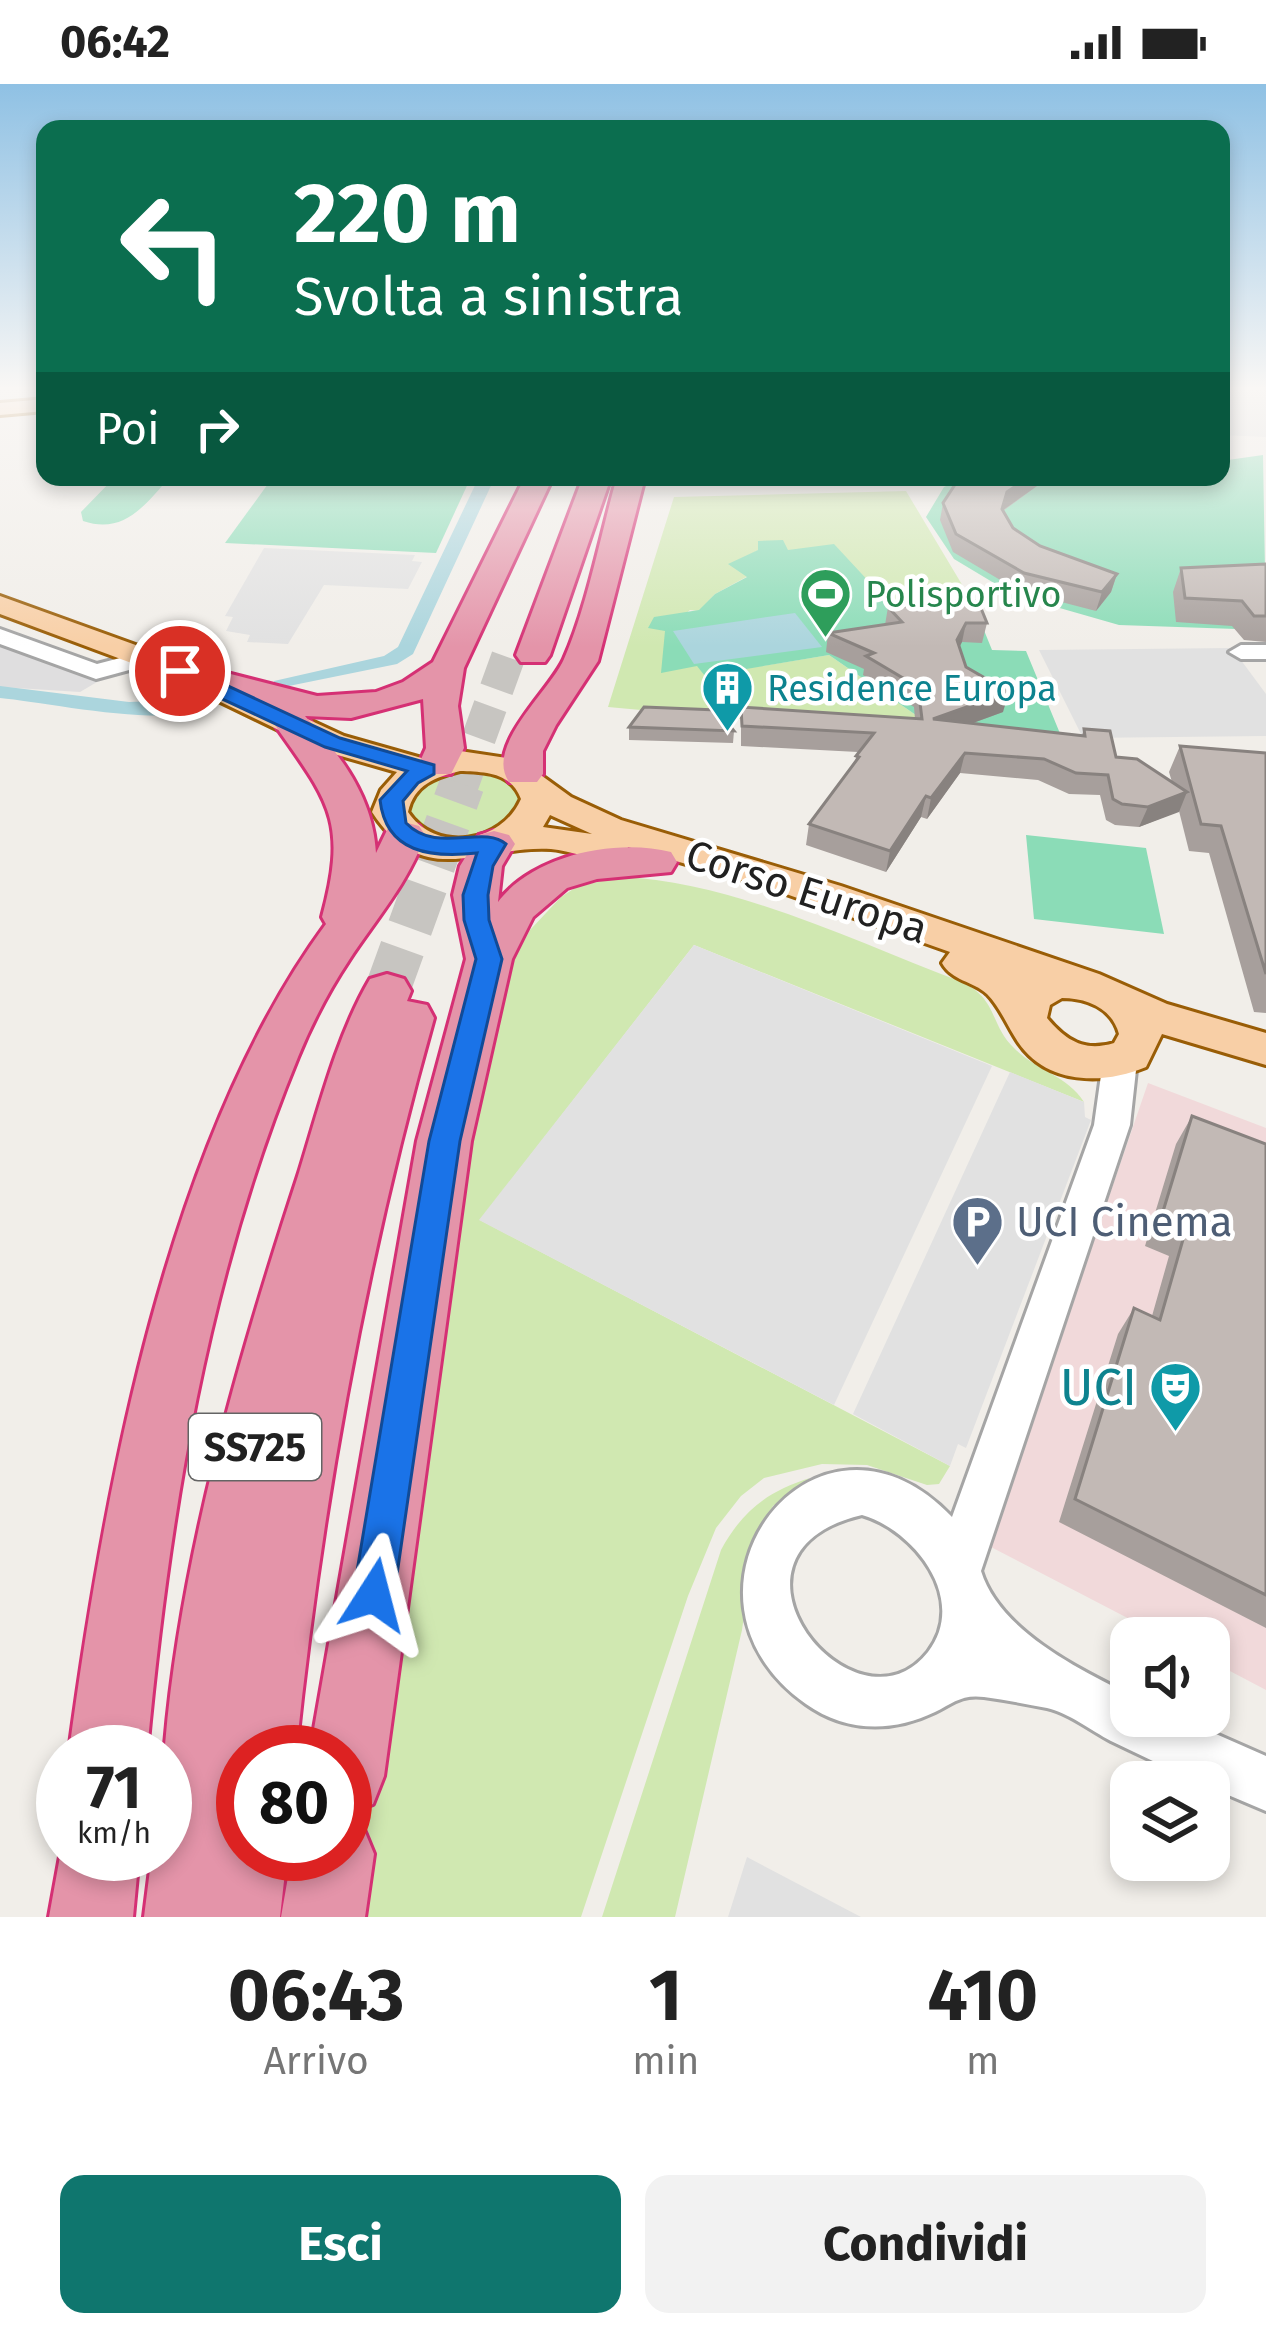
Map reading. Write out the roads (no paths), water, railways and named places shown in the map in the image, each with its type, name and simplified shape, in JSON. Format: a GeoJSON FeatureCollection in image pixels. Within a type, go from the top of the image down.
{"type":"FeatureCollection","features":[{"type":"Feature","properties":{"kind":"highway"},"geometry":{"type":"LineString","coordinates":[[432,768],[445,748],[440,706],[447,668],[535,486]]}},
{"type":"Feature","properties":{"kind":"highway"},"geometry":{"type":"LineString","coordinates":[[571,486],[521,654],[593,486]]}},
{"type":"Feature","properties":{"kind":"highway"},"geometry":{"type":"LineString","coordinates":[[530,782],[521,762],[530,738],[580,661],[629,486]]}},
{"type":"Feature","properties":{"kind":"highway"},"geometry":{"type":"LineString","coordinates":[[164,664],[297,706],[335,710],[392,701],[422,689],[447,668]]}},
{"type":"Feature","properties":{"kind":"highway"},"geometry":{"type":"LineString","coordinates":[[291,722],[344,790],[358,843],[354,882],[329,954]]}},
{"type":"Feature","properties":{"kind":"highway"},"geometry":{"type":"LineString","coordinates":[[111,1725],[122,1611],[169,1380],[225,1183],[273,1058],[329,954],[394,860],[398,818]]}},
{"type":"Feature","properties":{"kind":"highway"},"geometry":{"type":"LineString","coordinates":[[489,959],[475,895],[481,866],[500,842]]}},
{"type":"Feature","properties":{"kind":"highway"},"geometry":{"type":"LineString","coordinates":[[353,1725],[444,1141],[489,959],[505,918],[534,888],[589,866],[656,862]]}},
{"type":"Feature","properties":{"kind":"highway","name":"SS725"},"geometry":{"type":"LineString","coordinates":[[186,1917],[222,1609],[276,1347],[347,1100],[402,993],[384,1100],[321,1342],[276,1592],[260,1725]]}},
{"type":"Feature","properties":{"kind":"highway"},"geometry":{"type":"LineString","coordinates":[[91,1917],[95,1881]]}},
{"type":"Feature","properties":{"kind":"highway"},"geometry":{"type":"LineString","coordinates":[[238,1917],[243,1881]]}},
{"type":"Feature","properties":{"kind":"highway"},"geometry":{"type":"LineString","coordinates":[[323,1917],[329,1881]]}},
{"type":"Feature","properties":{"kind":"main road"},"geometry":{"type":"LineString","coordinates":[[0,604],[164,664],[332,743],[432,768]]}},
{"type":"Feature","properties":{"kind":"main road"},"geometry":{"type":"LineString","coordinates":[[332,743],[398,818],[445,849],[500,842],[531,821],[539,800],[530,782],[484,761],[432,768],[410,778],[398,818]]}},
{"type":"Feature","properties":{"kind":"main road","name":"Corso Europa"},"geometry":{"type":"LineString","coordinates":[[530,782],[567,811],[603,827],[738,866],[1102,992],[1153,1016],[1266,1049]]}},
{"type":"Feature","properties":{"kind":"main road","name":"Corso Europa"},"geometry":{"type":"LineString","coordinates":[[500,842],[572,841],[781,898],[974,968],[1001,982],[1026,1018]]}},
{"type":"Feature","properties":{"kind":"main road"},"geometry":{"type":"LineString","coordinates":[[1129,1053],[1138,1022],[1102,992],[1041,989],[1031,997],[1026,1018],[1040,1041],[1066,1058],[1085,1063],[1129,1053],[1203,1052],[1266,1072]]}},
{"type":"Feature","properties":{"kind":"street"},"geometry":{"type":"LineString","coordinates":[[0,636],[96,672],[164,664]]}},
{"type":"Feature","properties":{"kind":"street"},"geometry":{"type":"LineString","coordinates":[[1129,1053],[983,1489],[961,1588],[961,1642],[944,1673],[917,1695],[883,1704],[847,1698],[813,1680],[786,1650],[770,1615],[766,1578],[772,1548],[786,1522],[807,1504],[833,1493],[862,1492],[891,1500],[918,1516],[941,1540],[961,1588],[988,1634],[1064,1688],[1266,1784]]}},
{"type":"Feature","properties":{"kind":"street"},"geometry":{"type":"LineString","coordinates":[[1066,1058],[1112,1113]]}},
{"type":"Feature","properties":{"kind":"street"},"geometry":{"type":"LineString","coordinates":[[918,1516],[952,1507],[983,1489]]}},
{"type":"Feature","properties":{"kind":"street"},"geometry":{"type":"LineString","coordinates":[[944,1673],[979,1670],[1064,1688]]}},
{"type":"Feature","properties":{"kind":"water"},"geometry":{"type":"Polygon","coordinates":[[[795,613],[822,647],[694,664],[673,631],[795,613]]]}},
{"type":"Feature","properties":{"kind":"waterway"},"geometry":{"type":"LineString","coordinates":[[281,685],[390,660],[406,650],[483,486]]}},
{"type":"Feature","properties":{"kind":"waterway"},"geometry":{"type":"LineString","coordinates":[[0,692],[129,708],[202,705]]}},
{"type":"Feature","properties":{"kind":"tunnel"},"geometry":{"type":"LineString","coordinates":[[461,787],[510,652]]}},
{"type":"Feature","properties":{"kind":"tunnel"},"geometry":{"type":"LineString","coordinates":[[387,991],[462,784]]}},
{"type":"Feature","properties":{"kind":"place","name":"Polisportivo"},"geometry":{"type":"Point","coordinates":[826,640]}},
{"type":"Feature","properties":{"kind":"place","name":"Residence Europa"},"geometry":{"type":"Point","coordinates":[728,734]}},
{"type":"Feature","properties":{"kind":"place","name":"UCI Cinema"},"geometry":{"type":"Point","coordinates":[977,1267]}},
{"type":"Feature","properties":{"kind":"place","name":"UCI"},"geometry":{"type":"Point","coordinates":[1176,1433]}}]}
